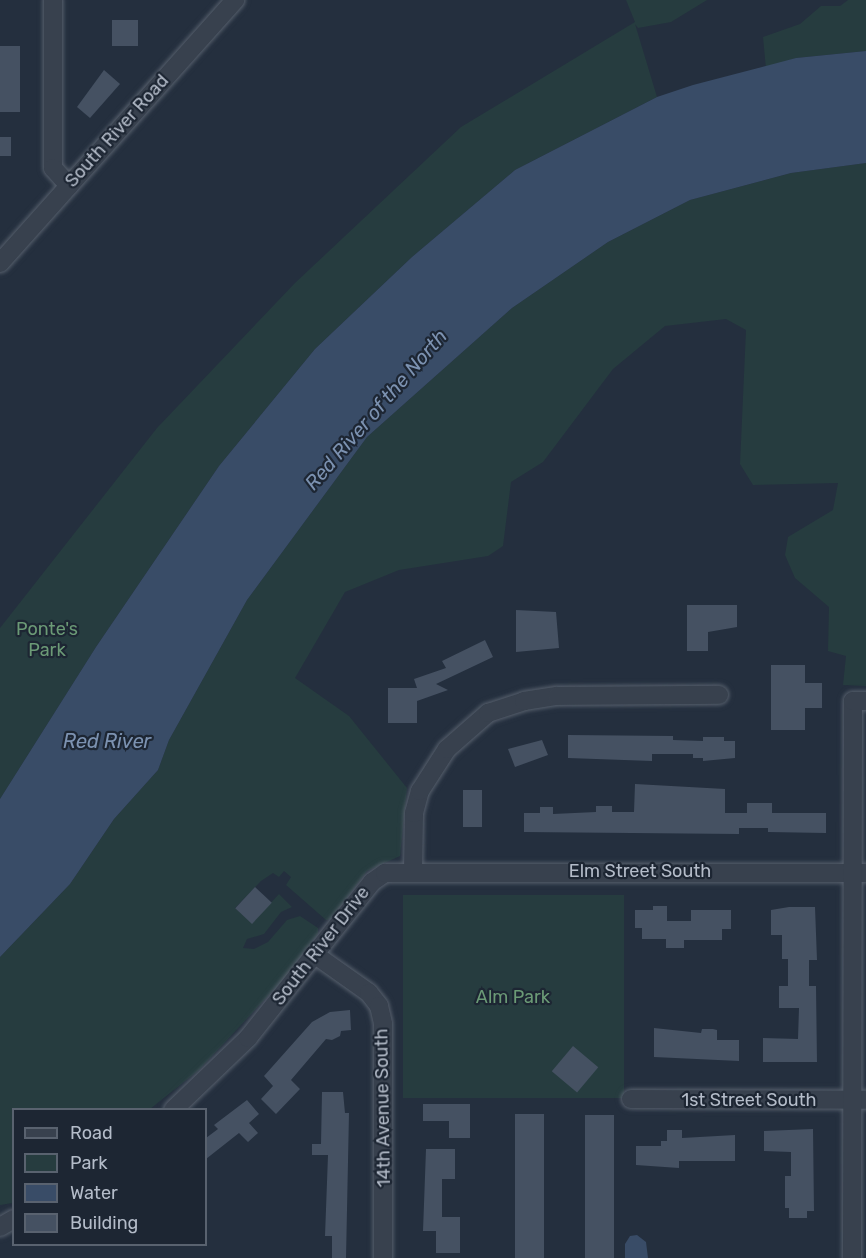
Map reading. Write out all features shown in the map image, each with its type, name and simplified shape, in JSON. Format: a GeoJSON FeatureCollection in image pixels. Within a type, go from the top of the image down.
{"type":"FeatureCollection","features":[{"type":"Feature","properties":{"kind":"street"},"geometry":{"type":"LineString","coordinates":[[53,0],[53,168],[69,186]]}},
{"type":"Feature","properties":{"kind":"street","name":"South River Road"},"geometry":{"type":"LineString","coordinates":[[0,263],[235,0]]}},
{"type":"Feature","properties":{"kind":"street"},"geometry":{"type":"LineString","coordinates":[[413,871],[414,813],[420,791],[447,749],[488,713],[524,701],[557,696],[719,695]]}},
{"type":"Feature","properties":{"kind":"street"},"geometry":{"type":"LineString","coordinates":[[852,1258],[859,1100],[859,701]]}},
{"type":"Feature","properties":{"kind":"street","name":"Elm Street South"},"geometry":{"type":"LineString","coordinates":[[413,871],[860,872]]}},
{"type":"Feature","properties":{"kind":"street","name":"South River Drive"},"geometry":{"type":"LineString","coordinates":[[175,1108],[248,1038],[372,882],[385,873],[413,871]]}},
{"type":"Feature","properties":{"kind":"street","name":"14th Avenue South"},"geometry":{"type":"LineString","coordinates":[[314,954],[369,993],[379,1006],[383,1024],[383,1258]]}},
{"type":"Feature","properties":{"kind":"street","name":"1st Street South"},"geometry":{"type":"LineString","coordinates":[[631,1100],[859,1100]]}},
{"type":"Feature","properties":{"kind":"green space","name":"Ponte's Park"},"geometry":{"type":"Polygon","coordinates":[[[626,0],[707,0],[671,22],[638,28],[635,24],[657,97],[515,170],[412,257],[315,349],[219,466],[96,647],[0,799],[0,628],[157,428],[295,283],[461,127],[635,22],[626,0]]]}},
{"type":"Feature","properties":{"kind":"green space"},"geometry":{"type":"Polygon","coordinates":[[[848,0],[866,0],[866,51],[796,58],[766,69],[763,37],[800,24],[821,6],[840,6],[848,0]]]}},
{"type":"Feature","properties":{"kind":"green space"},"geometry":{"type":"Polygon","coordinates":[[[866,163],[866,686],[843,685],[846,656],[828,651],[829,607],[795,578],[785,555],[788,537],[833,510],[838,483],[753,485],[740,464],[746,330],[726,319],[665,326],[613,369],[543,462],[511,482],[503,546],[488,556],[399,570],[345,592],[295,678],[349,716],[407,788],[400,856],[367,871],[331,919],[326,920],[286,885],[291,877],[284,871],[279,877],[273,873],[261,881],[235,908],[252,923],[279,894],[292,907],[281,912],[264,934],[247,939],[243,948],[254,949],[268,942],[287,920],[300,916],[318,928],[318,934],[283,980],[199,1070],[151,1108],[12,1108],[12,1203],[0,1205],[0,957],[70,884],[114,819],[158,770],[169,740],[247,600],[367,437],[512,308],[608,242],[690,200],[791,173],[866,163]]]}},
{"type":"Feature","properties":{"kind":"green space","name":"Alm Park"},"geometry":{"type":"Polygon","coordinates":[[[403,895],[624,895],[624,1098],[403,1098],[403,895]]]}},
{"type":"Feature","properties":{"kind":"water","name":"Red River"},"geometry":{"type":"Polygon","coordinates":[[[866,51],[866,163],[791,173],[690,200],[608,242],[512,308],[367,437],[247,600],[169,740],[158,770],[114,819],[70,884],[0,957],[0,799],[96,647],[219,466],[315,349],[412,257],[515,170],[657,97],[693,85],[796,58],[866,51]]]}},
{"type":"Feature","properties":{"kind":"water"},"geometry":{"type":"Polygon","coordinates":[[[637,1235],[646,1242],[648,1258],[625,1258],[625,1244],[630,1236],[637,1235]]]}},
{"type":"Feature","properties":{"kind":"building"},"geometry":{"type":"Polygon","coordinates":[[[112,20],[138,20],[138,46],[112,46],[112,20]]]}},
{"type":"Feature","properties":{"kind":"building"},"geometry":{"type":"Polygon","coordinates":[[[0,46],[20,46],[20,112],[0,112],[0,46]]]}},
{"type":"Feature","properties":{"kind":"building"},"geometry":{"type":"Polygon","coordinates":[[[104,70],[120,84],[90,118],[77,107],[104,70]]]}},
{"type":"Feature","properties":{"kind":"building"},"geometry":{"type":"Polygon","coordinates":[[[0,137],[11,137],[11,156],[0,156],[0,137]]]}},
{"type":"Feature","properties":{"kind":"building"},"geometry":{"type":"Polygon","coordinates":[[[687,605],[737,605],[737,627],[708,632],[708,651],[687,651],[687,605]]]}},
{"type":"Feature","properties":{"kind":"building"},"geometry":{"type":"Polygon","coordinates":[[[516,610],[556,612],[559,648],[516,652],[516,610]]]}},
{"type":"Feature","properties":{"kind":"building"},"geometry":{"type":"Polygon","coordinates":[[[485,640],[493,657],[436,684],[448,690],[417,701],[417,723],[388,723],[388,688],[417,688],[414,679],[446,668],[442,661],[485,640]]]}},
{"type":"Feature","properties":{"kind":"building"},"geometry":{"type":"Polygon","coordinates":[[[771,665],[805,665],[805,683],[822,683],[822,708],[805,708],[805,730],[771,730],[771,665]]]}},
{"type":"Feature","properties":{"kind":"building"},"geometry":{"type":"Polygon","coordinates":[[[568,735],[673,736],[673,740],[703,741],[703,737],[724,737],[724,741],[735,741],[735,758],[703,761],[703,758],[693,758],[693,754],[652,754],[652,761],[568,758],[568,735]]]}},
{"type":"Feature","properties":{"kind":"building"},"geometry":{"type":"Polygon","coordinates":[[[542,740],[548,755],[515,767],[508,749],[542,740]]]}},
{"type":"Feature","properties":{"kind":"building"},"geometry":{"type":"Polygon","coordinates":[[[635,784],[725,789],[725,813],[747,813],[747,803],[772,803],[772,813],[826,813],[826,833],[768,832],[768,828],[739,828],[739,834],[524,832],[524,813],[540,813],[540,807],[553,807],[553,814],[596,812],[596,806],[612,806],[612,812],[634,812],[635,784]]]}},
{"type":"Feature","properties":{"kind":"building"},"geometry":{"type":"Polygon","coordinates":[[[463,790],[482,790],[482,827],[463,827],[463,790]]]}},
{"type":"Feature","properties":{"kind":"building"},"geometry":{"type":"Polygon","coordinates":[[[255,887],[272,903],[252,924],[235,908],[255,887]]]}},
{"type":"Feature","properties":{"kind":"building"},"geometry":{"type":"Polygon","coordinates":[[[653,906],[667,906],[667,921],[691,921],[691,910],[731,910],[731,929],[722,929],[722,940],[684,940],[684,948],[666,948],[666,939],[642,939],[642,928],[635,928],[635,910],[653,910],[653,906]]]}},
{"type":"Feature","properties":{"kind":"building"},"geometry":{"type":"Polygon","coordinates":[[[815,907],[817,960],[809,960],[809,986],[816,986],[817,1062],[763,1062],[763,1038],[798,1039],[799,1008],[779,1008],[779,986],[788,986],[788,959],[782,959],[782,935],[771,935],[771,910],[815,907]]]}},
{"type":"Feature","properties":{"kind":"building"},"geometry":{"type":"Polygon","coordinates":[[[350,1010],[351,1030],[341,1031],[340,1036],[332,1040],[326,1039],[291,1080],[300,1089],[276,1114],[261,1099],[273,1086],[264,1076],[312,1022],[330,1012],[350,1010]]]}},
{"type":"Feature","properties":{"kind":"building"},"geometry":{"type":"Polygon","coordinates":[[[654,1028],[701,1033],[702,1029],[717,1030],[717,1040],[739,1040],[739,1061],[654,1057],[654,1028]]]}},
{"type":"Feature","properties":{"kind":"building"},"geometry":{"type":"Polygon","coordinates":[[[573,1046],[598,1067],[577,1092],[552,1071],[573,1046]]]}},
{"type":"Feature","properties":{"kind":"building"},"geometry":{"type":"Polygon","coordinates":[[[322,1092],[343,1092],[345,1113],[349,1113],[346,1258],[332,1258],[332,1236],[325,1236],[328,1155],[312,1155],[312,1144],[321,1144],[322,1092]]]}},
{"type":"Feature","properties":{"kind":"building"},"geometry":{"type":"Polygon","coordinates":[[[247,1100],[259,1114],[249,1123],[258,1133],[248,1142],[239,1133],[207,1158],[207,1137],[218,1129],[214,1125],[247,1100]]]}},
{"type":"Feature","properties":{"kind":"building"},"geometry":{"type":"Polygon","coordinates":[[[423,1104],[470,1104],[470,1138],[449,1138],[449,1121],[423,1121],[423,1104]]]}},
{"type":"Feature","properties":{"kind":"building"},"geometry":{"type":"Polygon","coordinates":[[[515,1114],[544,1114],[544,1258],[515,1258],[515,1114]]]}},
{"type":"Feature","properties":{"kind":"building"},"geometry":{"type":"Polygon","coordinates":[[[585,1115],[614,1115],[614,1258],[585,1258],[585,1115]]]}},
{"type":"Feature","properties":{"kind":"building"},"geometry":{"type":"Polygon","coordinates":[[[813,1129],[814,1211],[807,1211],[807,1218],[789,1218],[789,1208],[785,1208],[785,1176],[791,1176],[791,1152],[764,1151],[764,1131],[813,1129]]]}},
{"type":"Feature","properties":{"kind":"building"},"geometry":{"type":"Polygon","coordinates":[[[667,1130],[682,1130],[682,1138],[735,1135],[735,1161],[679,1161],[679,1168],[636,1165],[636,1146],[661,1146],[661,1141],[667,1141],[667,1130]]]}},
{"type":"Feature","properties":{"kind":"building"},"geometry":{"type":"Polygon","coordinates":[[[426,1149],[455,1149],[455,1179],[442,1179],[442,1217],[460,1217],[460,1253],[436,1253],[436,1231],[423,1231],[426,1149]]]}},
{"type":"Feature","properties":{"kind":"water label","name":"Red River of the North"},"geometry":{"type":"Point","coordinates":[376,410]}}]}
